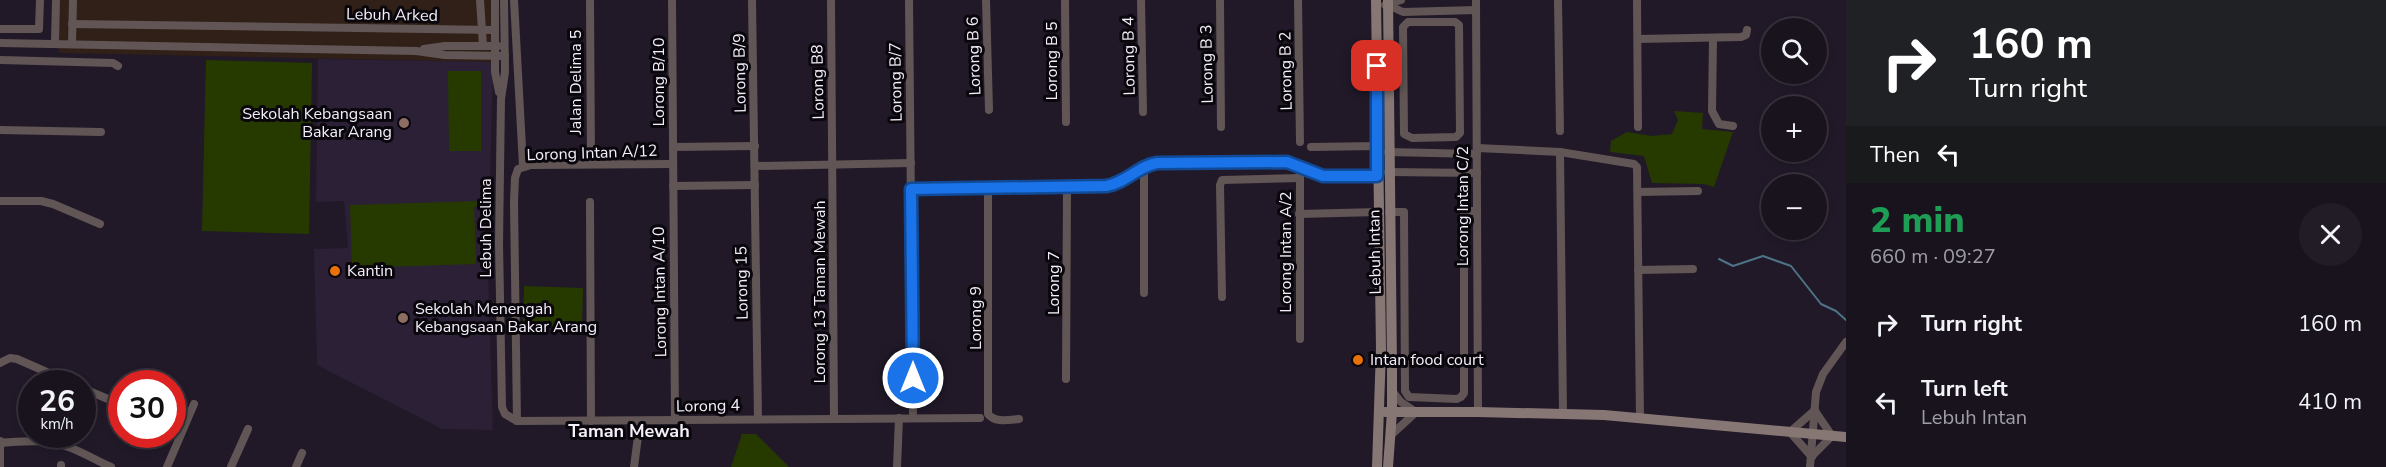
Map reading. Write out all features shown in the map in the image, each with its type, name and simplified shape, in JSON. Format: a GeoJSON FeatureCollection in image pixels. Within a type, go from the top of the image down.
{"type":"FeatureCollection","features":[{"type":"Feature","properties":{"kind":"main road","name":"Lebuh Intan"},"geometry":{"type":"LineString","coordinates":[[1377,467],[1386,412],[1392,391],[1392,330],[1383,212],[1377,176],[1382,3]]}},
{"type":"Feature","properties":{"kind":"main road","name":"Lebuh Intan"},"geometry":{"type":"LineString","coordinates":[[1382,3],[1388,172],[1383,212],[1381,349],[1390,436],[1388,467]]}},
{"type":"Feature","properties":{"kind":"main road"},"geometry":{"type":"LineString","coordinates":[[1381,349],[1385,334],[1392,330]]}},
{"type":"Feature","properties":{"kind":"main road"},"geometry":{"type":"LineString","coordinates":[[1386,412],[1563,414],[1640,418],[1840,437]]}},
{"type":"Feature","properties":{"kind":"street"},"geometry":{"type":"LineString","coordinates":[[39,29],[40,0]]}},
{"type":"Feature","properties":{"kind":"street"},"geometry":{"type":"LineString","coordinates":[[55,42],[56,0]]}},
{"type":"Feature","properties":{"kind":"street"},"geometry":{"type":"LineString","coordinates":[[72,44],[73,0]]}},
{"type":"Feature","properties":{"kind":"street"},"geometry":{"type":"LineString","coordinates":[[480,0],[483,46]]}},
{"type":"Feature","properties":{"kind":"street","name":"Lebuh Delima"},"geometry":{"type":"LineString","coordinates":[[495,0],[495,72],[501,99]]}},
{"type":"Feature","properties":{"kind":"street","name":"Lebuh Delima"},"geometry":{"type":"LineString","coordinates":[[504,0],[505,72],[501,99],[499,252],[502,407],[505,414],[517,421]]}},
{"type":"Feature","properties":{"kind":"street"},"geometry":{"type":"LineString","coordinates":[[514,0],[523,166]]}},
{"type":"Feature","properties":{"kind":"street","name":"Jalan Delima 5"},"geometry":{"type":"LineString","coordinates":[[590,0],[591,164]]}},
{"type":"Feature","properties":{"kind":"street","name":"Lorong B/10"},"geometry":{"type":"LineString","coordinates":[[672,0],[673,164]]}},
{"type":"Feature","properties":{"kind":"street","name":"Lorong B/9"},"geometry":{"type":"LineString","coordinates":[[752,0],[755,146]]}},
{"type":"Feature","properties":{"kind":"street","name":"Lorong B8"},"geometry":{"type":"LineString","coordinates":[[831,0],[832,165]]}},
{"type":"Feature","properties":{"kind":"street","name":"Lorong B/7"},"geometry":{"type":"LineString","coordinates":[[909,0],[913,418]]}},
{"type":"Feature","properties":{"kind":"street","name":"Lorong B 6"},"geometry":{"type":"LineString","coordinates":[[986,0],[989,111]]}},
{"type":"Feature","properties":{"kind":"street","name":"Lorong B 5"},"geometry":{"type":"LineString","coordinates":[[1065,0],[1066,122]]}},
{"type":"Feature","properties":{"kind":"street","name":"Lorong B 4"},"geometry":{"type":"LineString","coordinates":[[1141,0],[1143,112]]}},
{"type":"Feature","properties":{"kind":"street","name":"Lorong B 3"},"geometry":{"type":"LineString","coordinates":[[1220,0],[1221,127]]}},
{"type":"Feature","properties":{"kind":"street","name":"Lorong B 2"},"geometry":{"type":"LineString","coordinates":[[1298,0],[1300,142]]}},
{"type":"Feature","properties":{"kind":"street"},"geometry":{"type":"LineString","coordinates":[[1382,3],[1402,0],[1403,12]]}},
{"type":"Feature","properties":{"kind":"street","name":"Lorong Intan C/2"},"geometry":{"type":"LineString","coordinates":[[1476,0],[1478,412]]}},
{"type":"Feature","properties":{"kind":"street"},"geometry":{"type":"LineString","coordinates":[[1558,0],[1560,131]]}},
{"type":"Feature","properties":{"kind":"street"},"geometry":{"type":"LineString","coordinates":[[1637,0],[1638,127]]}},
{"type":"Feature","properties":{"kind":"street"},"geometry":{"type":"LineString","coordinates":[[1382,3],[1403,12],[1476,10]]}},
{"type":"Feature","properties":{"kind":"street"},"geometry":{"type":"LineString","coordinates":[[1431,11],[1431,22]]}},
{"type":"Feature","properties":{"kind":"street"},"geometry":{"type":"LineString","coordinates":[[1408,22],[1431,22],[1455,22],[1460,29],[1460,133],[1451,138],[1412,138],[1404,134],[1403,27],[1408,22]]}},
{"type":"Feature","properties":{"kind":"street","name":"Lebuh Arked"},"geometry":{"type":"LineString","coordinates":[[72,24],[495,30]]}},
{"type":"Feature","properties":{"kind":"street"},"geometry":{"type":"LineString","coordinates":[[0,29],[55,29]]}},
{"type":"Feature","properties":{"kind":"street"},"geometry":{"type":"LineString","coordinates":[[1638,39],[1742,37],[1746,35],[1747,30]]}},
{"type":"Feature","properties":{"kind":"street"},"geometry":{"type":"LineString","coordinates":[[1713,38],[1712,111],[1719,124],[1733,126]]}},
{"type":"Feature","properties":{"kind":"street","name":"Lebuh Arked"},"geometry":{"type":"LineString","coordinates":[[0,43],[55,42],[416,51],[445,55],[505,56]]}},
{"type":"Feature","properties":{"kind":"street","name":"Lebuh Arked"},"geometry":{"type":"LineString","coordinates":[[416,51],[445,46],[505,46]]}},
{"type":"Feature","properties":{"kind":"street"},"geometry":{"type":"LineString","coordinates":[[0,60],[113,63],[118,66]]}},
{"type":"Feature","properties":{"kind":"street"},"geometry":{"type":"LineString","coordinates":[[0,130],[101,132]]}},
{"type":"Feature","properties":{"kind":"street"},"geometry":{"type":"LineString","coordinates":[[1430,138],[1431,153]]}},
{"type":"Feature","properties":{"kind":"street"},"geometry":{"type":"LineString","coordinates":[[673,147],[755,146]]}},
{"type":"Feature","properties":{"kind":"street","name":"Lorong 15"},"geometry":{"type":"LineString","coordinates":[[755,146],[758,419]]}},
{"type":"Feature","properties":{"kind":"street"},"geometry":{"type":"LineString","coordinates":[[1311,147],[1377,146]]}},
{"type":"Feature","properties":{"kind":"street"},"geometry":{"type":"LineString","coordinates":[[1388,152],[1560,152],[1634,164],[1638,172],[1640,418]]}},
{"type":"Feature","properties":{"kind":"street"},"geometry":{"type":"LineString","coordinates":[[1560,152],[1563,414]]}},
{"type":"Feature","properties":{"kind":"street"},"geometry":{"type":"LineString","coordinates":[[911,189],[1067,188],[1115,185],[1144,167],[1157,163],[1279,161],[1302,166],[1323,176],[1377,176]]}},
{"type":"Feature","properties":{"kind":"street"},"geometry":{"type":"LineString","coordinates":[[756,166],[911,163]]}},
{"type":"Feature","properties":{"kind":"street","name":"Lorong Intan A/12"},"geometry":{"type":"LineString","coordinates":[[517,421],[515,174],[523,166],[673,164]]}},
{"type":"Feature","properties":{"kind":"street","name":"Lorong Intan A/10"},"geometry":{"type":"LineString","coordinates":[[673,164],[675,420]]}},
{"type":"Feature","properties":{"kind":"street","name":"Lorong 13 Taman Mewah"},"geometry":{"type":"LineString","coordinates":[[832,165],[834,418]]}},
{"type":"Feature","properties":{"kind":"street","name":"Lorong Intan A/2"},"geometry":{"type":"LineString","coordinates":[[1300,339],[1299,214],[1302,166]]}},
{"type":"Feature","properties":{"kind":"street"},"geometry":{"type":"LineString","coordinates":[[1144,167],[1144,293]]}},
{"type":"Feature","properties":{"kind":"street"},"geometry":{"type":"LineString","coordinates":[[1388,172],[1477,173]]}},
{"type":"Feature","properties":{"kind":"street"},"geometry":{"type":"LineString","coordinates":[[1222,297],[1220,185],[1222,180],[1229,178],[1300,178]]}},
{"type":"Feature","properties":{"kind":"street"},"geometry":{"type":"LineString","coordinates":[[673,186],[755,185]]}},
{"type":"Feature","properties":{"kind":"street","name":"Lorong 9"},"geometry":{"type":"LineString","coordinates":[[988,188],[988,414],[1000,420],[1019,419]]}},
{"type":"Feature","properties":{"kind":"street","name":"Lorong 7"},"geometry":{"type":"LineString","coordinates":[[1066,379],[1067,188]]}},
{"type":"Feature","properties":{"kind":"street"},"geometry":{"type":"LineString","coordinates":[[1638,192],[1698,191]]}},
{"type":"Feature","properties":{"kind":"street"},"geometry":{"type":"LineString","coordinates":[[0,201],[41,201],[100,224]]}},
{"type":"Feature","properties":{"kind":"street"},"geometry":{"type":"LineString","coordinates":[[590,201],[591,421]]}},
{"type":"Feature","properties":{"kind":"street"},"geometry":{"type":"LineString","coordinates":[[1299,214],[1404,212],[1406,395],[1457,399],[1464,393],[1464,211],[1477,211]]}},
{"type":"Feature","properties":{"kind":"street"},"geometry":{"type":"LineString","coordinates":[[1638,270],[1693,269]]}},
{"type":"Feature","properties":{"kind":"street"},"geometry":{"type":"LineString","coordinates":[[1392,330],[1405,330]]}},
{"type":"Feature","properties":{"kind":"street"},"geometry":{"type":"LineString","coordinates":[[1464,330],[1478,330]]}},
{"type":"Feature","properties":{"kind":"street"},"geometry":{"type":"LineString","coordinates":[[1810,467],[1816,392],[1823,374],[1846,342]]}},
{"type":"Feature","properties":{"kind":"street"},"geometry":{"type":"LineString","coordinates":[[0,363],[10,358],[17,359],[42,370]]}},
{"type":"Feature","properties":{"kind":"street"},"geometry":{"type":"LineString","coordinates":[[1390,436],[1416,412],[1401,402],[1392,391]]}},
{"type":"Feature","properties":{"kind":"street"},"geometry":{"type":"LineString","coordinates":[[186,423],[194,404]]}},
{"type":"Feature","properties":{"kind":"street"},"geometry":{"type":"LineString","coordinates":[[1812,457],[1790,432],[1815,410]]}},
{"type":"Feature","properties":{"kind":"street"},"geometry":{"type":"LineString","coordinates":[[1812,457],[1840,437],[1815,410]]}},
{"type":"Feature","properties":{"kind":"street"},"geometry":{"type":"LineString","coordinates":[[897,467],[899,418]]}},
{"type":"Feature","properties":{"kind":"street","name":"Lorong 4"},"geometry":{"type":"LineString","coordinates":[[517,421],[980,418]]}},
{"type":"Feature","properties":{"kind":"street"},"geometry":{"type":"LineString","coordinates":[[634,467],[640,421]]}},
{"type":"Feature","properties":{"kind":"street"},"geometry":{"type":"LineString","coordinates":[[231,467],[248,429]]}},
{"type":"Feature","properties":{"kind":"street"},"geometry":{"type":"LineString","coordinates":[[0,467],[0,442],[38,441],[73,448],[111,467]]}},
{"type":"Feature","properties":{"kind":"street"},"geometry":{"type":"LineString","coordinates":[[167,467],[175,448]]}},
{"type":"Feature","properties":{"kind":"street"},"geometry":{"type":"LineString","coordinates":[[296,467],[302,453]]}},
{"type":"Feature","properties":{"kind":"shaded area"},"geometry":{"type":"Polygon","coordinates":[[[59,0],[493,0],[493,62],[59,53],[59,0]]]}},
{"type":"Feature","properties":{"kind":"shaded area"},"geometry":{"type":"Polygon","coordinates":[[[318,59],[493,62],[490,184],[480,200],[481,262],[488,271],[493,430],[442,429],[317,365],[314,249],[348,248],[344,201],[316,202],[318,59]]]}},
{"type":"Feature","properties":{"kind":"green space"},"geometry":{"type":"Polygon","coordinates":[[[206,60],[312,63],[309,234],[202,231],[206,60]]]}},
{"type":"Feature","properties":{"kind":"green space"},"geometry":{"type":"Polygon","coordinates":[[[448,71],[481,71],[481,151],[449,151],[448,71]]]}},
{"type":"Feature","properties":{"kind":"green space"},"geometry":{"type":"Polygon","coordinates":[[[1674,111],[1703,113],[1702,129],[1733,132],[1714,187],[1704,184],[1652,183],[1644,156],[1610,152],[1611,141],[1627,132],[1652,136],[1672,134],[1678,120],[1674,111]]]}},
{"type":"Feature","properties":{"kind":"green space"},"geometry":{"type":"Polygon","coordinates":[[[480,201],[480,206],[474,207],[476,264],[352,268],[350,205],[480,201]]]}},
{"type":"Feature","properties":{"kind":"green space"},"geometry":{"type":"Polygon","coordinates":[[[524,286],[583,288],[582,328],[523,326],[524,286]]]}},
{"type":"Feature","properties":{"kind":"green space"},"geometry":{"type":"Polygon","coordinates":[[[742,434],[756,434],[789,467],[731,467],[742,434]]]}},
{"type":"Feature","properties":{"kind":"waterway"},"geometry":{"type":"LineString","coordinates":[[1719,259],[1733,266],[1763,256],[1791,266],[1821,304],[1836,311],[1846,320]]}},
{"type":"Feature","properties":{"kind":"place","name":"Sekolah Kebangsaan Bakar Arang"},"geometry":{"type":"Point","coordinates":[404,123]}},
{"type":"Feature","properties":{"kind":"place","name":"Kantin"},"geometry":{"type":"Point","coordinates":[335,271]}},
{"type":"Feature","properties":{"kind":"place","name":"Sekolah Menengah Kebangsaan Bakar Arang"},"geometry":{"type":"Point","coordinates":[403,318]}},
{"type":"Feature","properties":{"kind":"place","name":"Intan food court"},"geometry":{"type":"Point","coordinates":[1358,360]}},
{"type":"Feature","properties":{"kind":"district","name":"Taman Mewah"},"geometry":{"type":"Point","coordinates":[629,431]}},
{"type":"Feature","properties":{"kind":"route"},"geometry":{"type":"LineString","coordinates":[[913,378],[911,189],[1106,186],[1123,182],[1144,167],[1157,163],[1279,161],[1294,163],[1323,176],[1377,176],[1377,66]]}}]}
